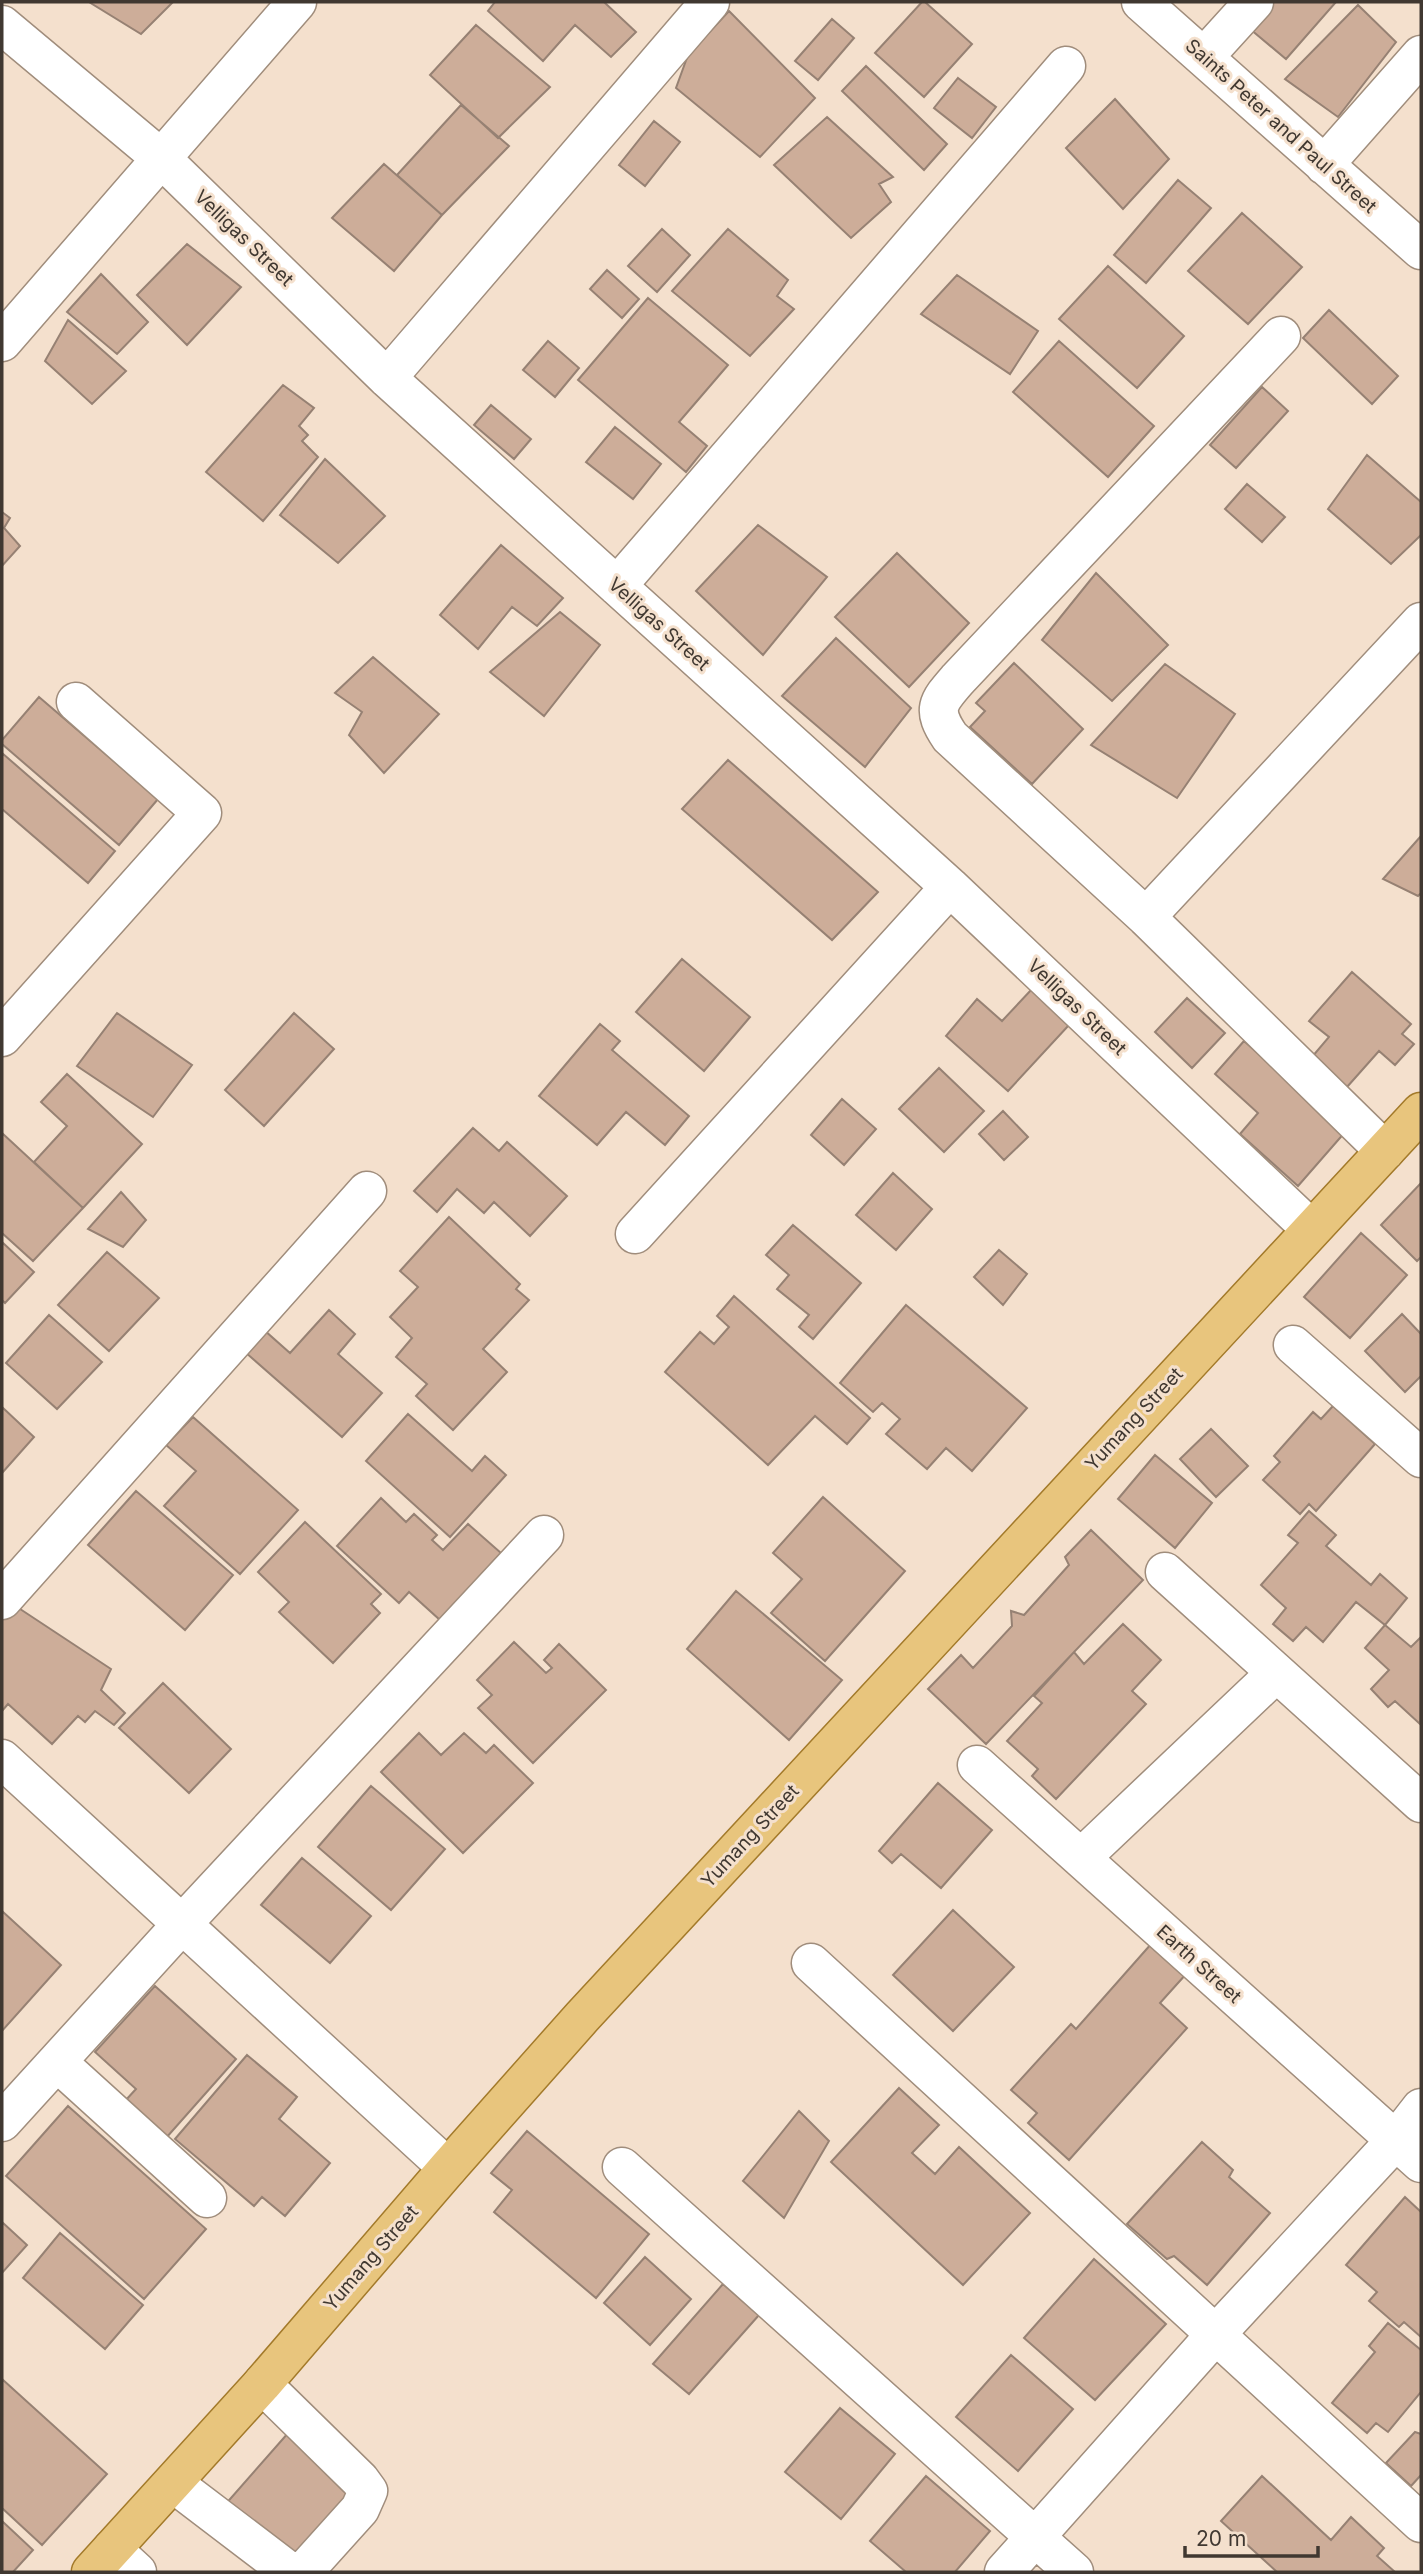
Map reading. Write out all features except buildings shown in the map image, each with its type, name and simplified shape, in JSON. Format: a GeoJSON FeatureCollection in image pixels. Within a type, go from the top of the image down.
{"type":"FeatureCollection","features":[{"type":"Feature","properties":{"kind":"main road","name":"Yumang Street"},"geometry":{"type":"LineString","coordinates":[[114,2564],[173,2483],[582,2017],[1421,1112]]}},
{"type":"Feature","properties":{"kind":"street"},"geometry":{"type":"LineString","coordinates":[[2,342],[297,2]]}},
{"type":"Feature","properties":{"kind":"street"},"geometry":{"type":"LineString","coordinates":[[387,378],[710,2]]}},
{"type":"Feature","properties":{"kind":"street","name":"Saints Peter and Paul Street"},"geometry":{"type":"LineString","coordinates":[[1142,2],[1421,250]]}},
{"type":"Feature","properties":{"kind":"street"},"geometry":{"type":"LineString","coordinates":[[1204,57],[1254,2]]}},
{"type":"Feature","properties":{"kind":"street","name":"Velligas Street"},"geometry":{"type":"LineString","coordinates":[[2,24],[162,159],[387,378],[950,887],[1311,1229]]}},
{"type":"Feature","properties":{"kind":"street"},"geometry":{"type":"LineString","coordinates":[[1324,164],[1421,55]]}},
{"type":"Feature","properties":{"kind":"street"},"geometry":{"type":"LineString","coordinates":[[617,586],[1066,66]]}},
{"type":"Feature","properties":{"kind":"street"},"geometry":{"type":"LineString","coordinates":[[1281,336],[958,678],[937,709],[940,722],[950,737],[1146,917],[1385,1151]]}},
{"type":"Feature","properties":{"kind":"street"},"geometry":{"type":"LineString","coordinates":[[1146,917],[1421,622]]}},
{"type":"Feature","properties":{"kind":"street"},"geometry":{"type":"LineString","coordinates":[[2,1037],[202,813],[76,702]]}},
{"type":"Feature","properties":{"kind":"street"},"geometry":{"type":"LineString","coordinates":[[635,1234],[950,887]]}},
{"type":"Feature","properties":{"kind":"street"},"geometry":{"type":"LineString","coordinates":[[2,1600],[366,1191]]}},
{"type":"Feature","properties":{"kind":"street"},"geometry":{"type":"LineString","coordinates":[[1293,1345],[1421,1458]]}},
{"type":"Feature","properties":{"kind":"street"},"geometry":{"type":"LineString","coordinates":[[2,2122],[544,1535]]}},
{"type":"Feature","properties":{"kind":"street"},"geometry":{"type":"LineString","coordinates":[[1165,1572],[1421,1803]]}},
{"type":"Feature","properties":{"kind":"street"},"geometry":{"type":"LineString","coordinates":[[1081,1858],[1276,1674]]}},
{"type":"Feature","properties":{"kind":"street"},"geometry":{"type":"LineString","coordinates":[[2,1759],[448,2168]]}},
{"type":"Feature","properties":{"kind":"street","name":"Earth Street"},"geometry":{"type":"LineString","coordinates":[[977,1765],[1408,2152]]}},
{"type":"Feature","properties":{"kind":"street"},"geometry":{"type":"LineString","coordinates":[[811,1963],[1421,2523]]}},
{"type":"Feature","properties":{"kind":"street"},"geometry":{"type":"LineString","coordinates":[[57,2062],[206,2198]]}},
{"type":"Feature","properties":{"kind":"street"},"geometry":{"type":"LineString","coordinates":[[1004,2572],[1216,2334],[1408,2152],[1421,2108]]}},
{"type":"Feature","properties":{"kind":"street"},"geometry":{"type":"LineString","coordinates":[[622,2167],[1074,2572]]}},
{"type":"Feature","properties":{"kind":"street"},"geometry":{"type":"LineString","coordinates":[[173,2483],[292,2572],[306,2569],[360,2509],[368,2491],[360,2480],[262,2384]]}}]}
